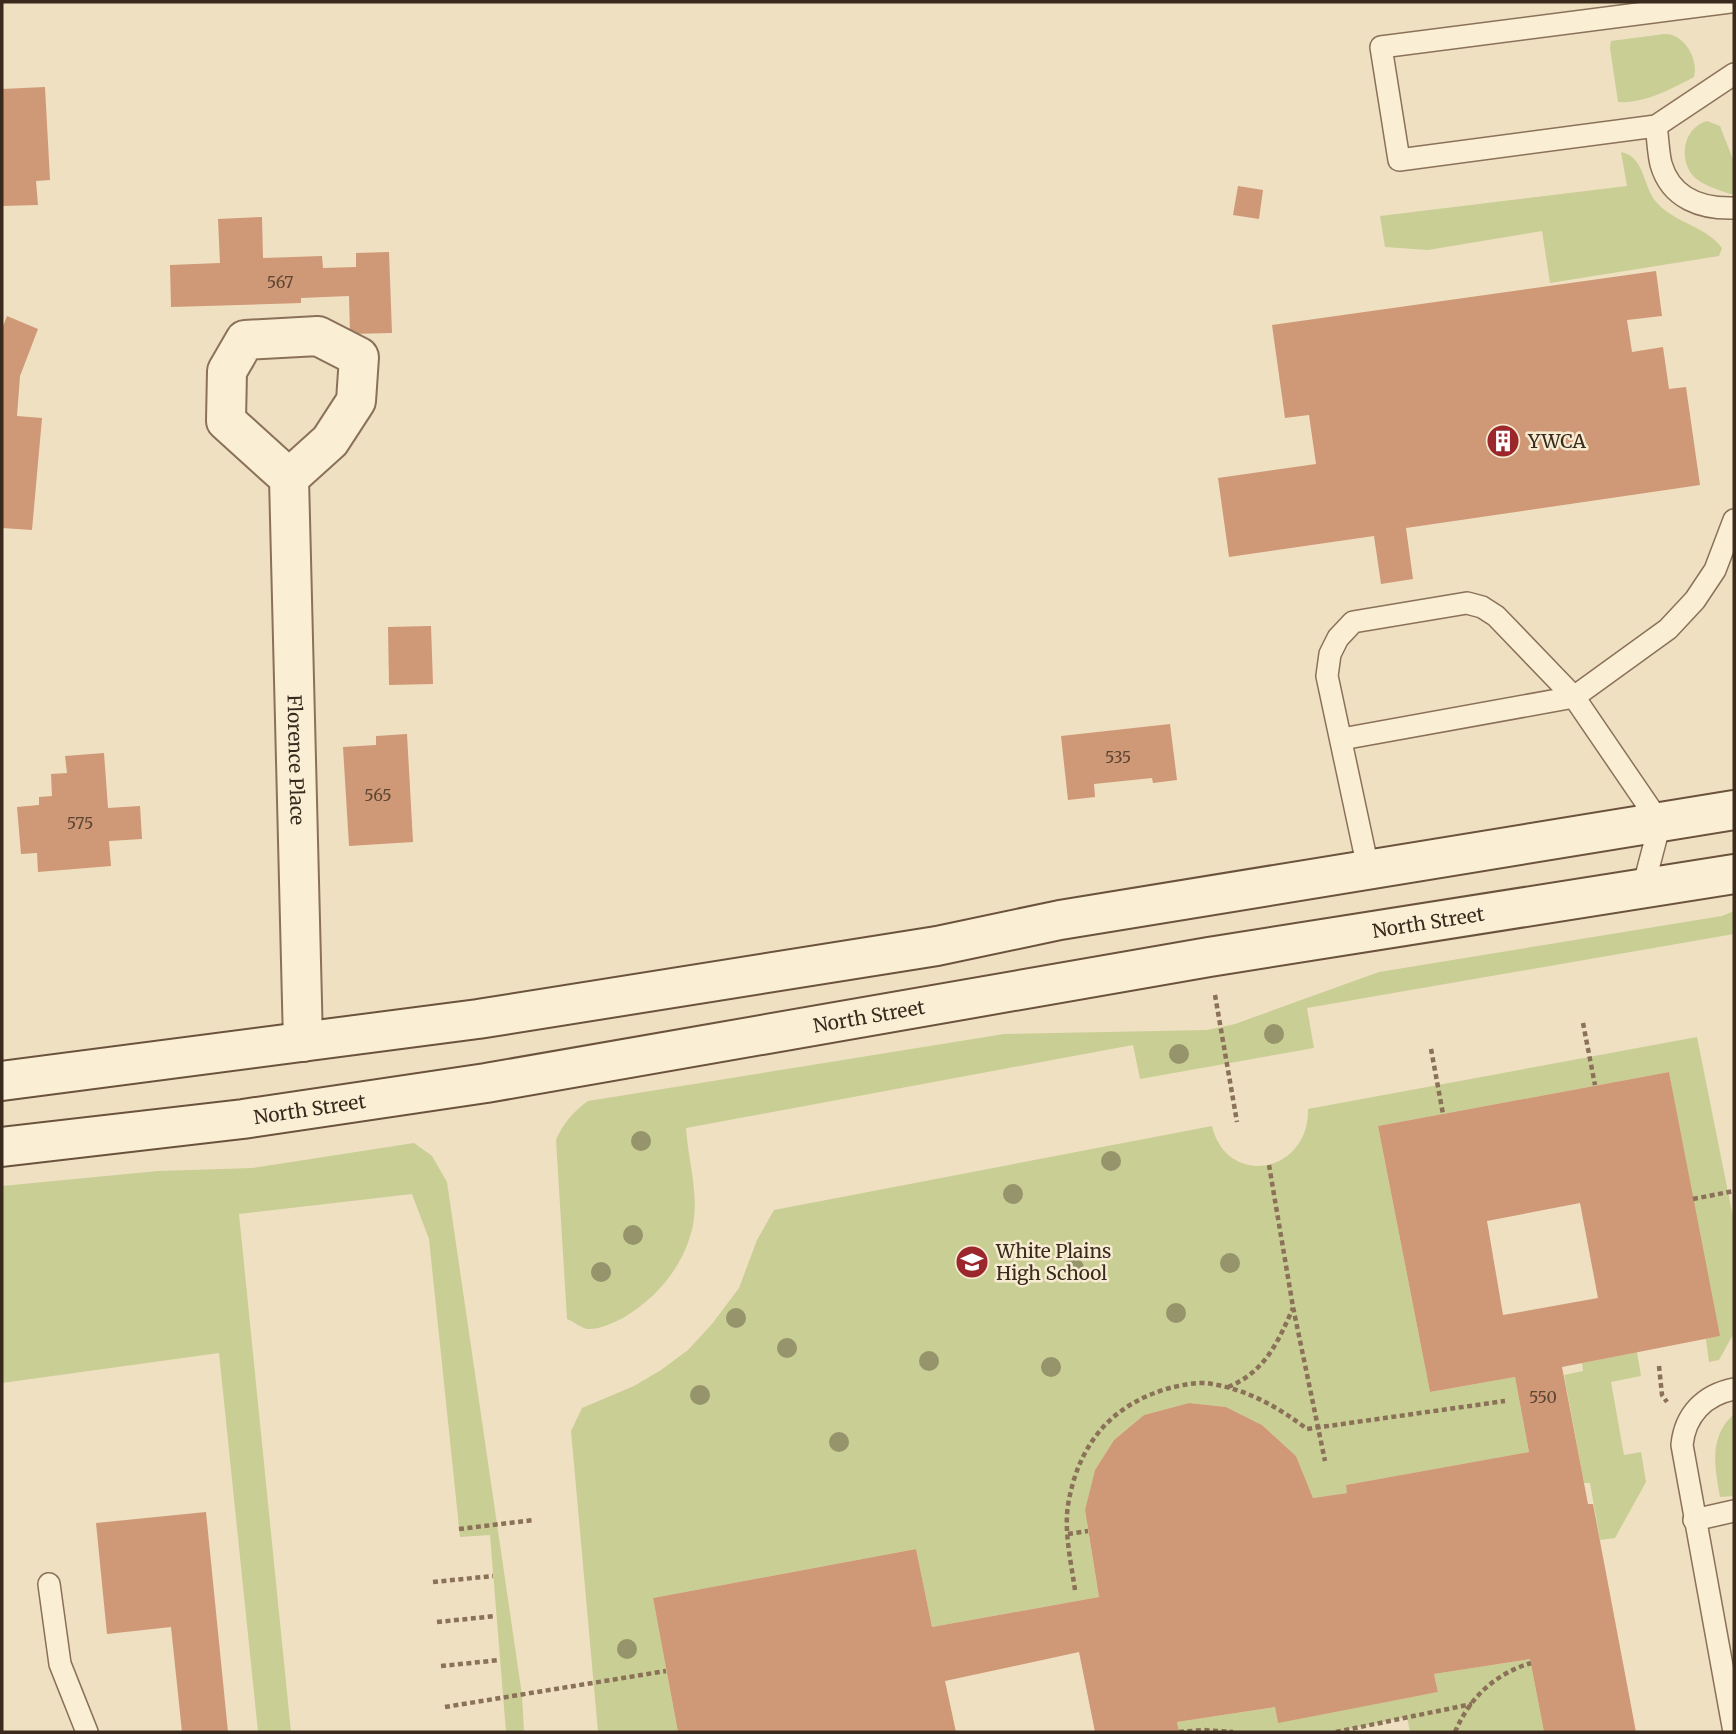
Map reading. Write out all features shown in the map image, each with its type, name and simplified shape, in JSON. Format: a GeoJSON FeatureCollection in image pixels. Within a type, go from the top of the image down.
{"type":"FeatureCollection","features":[{"type":"Feature","properties":{"kind":"main road","name":"Florence Place"},"geometry":{"type":"LineString","coordinates":[[289,478],[303,1042]]}},
{"type":"Feature","properties":{"kind":"main road"},"geometry":{"type":"LineString","coordinates":[[2,1081],[478,1019],[937,946],[1060,919],[1734,810]]}},
{"type":"Feature","properties":{"kind":"main road","name":"North Street"},"geometry":{"type":"LineString","coordinates":[[2,1147],[231,1121],[486,1083],[1195,959],[1734,874]]}},
{"type":"Feature","properties":{"kind":"lane"},"geometry":{"type":"LineString","coordinates":[[1730,2],[1381,47],[1399,160],[1656,126],[1734,74]]}},
{"type":"Feature","properties":{"kind":"lane"},"geometry":{"type":"LineString","coordinates":[[1656,126],[1661,165],[1671,184],[1689,201],[1714,209],[1734,208]]}},
{"type":"Feature","properties":{"kind":"lane"},"geometry":{"type":"LineString","coordinates":[[1342,739],[1574,696],[1668,629],[1695,600],[1715,570],[1734,520]]}},
{"type":"Feature","properties":{"kind":"lane"},"geometry":{"type":"LineString","coordinates":[[1368,868],[1327,676],[1334,646],[1353,622],[1467,603],[1482,607],[1496,616],[1574,696],[1660,823],[1643,888]]}},
{"type":"Feature","properties":{"kind":"lane"},"geometry":{"type":"LineString","coordinates":[[1734,1389],[1720,1392],[1690,1415],[1684,1429],[1682,1445],[1734,1732]]}},
{"type":"Feature","properties":{"kind":"lane"},"geometry":{"type":"LineString","coordinates":[[1694,1520],[1734,1511]]}},
{"type":"Feature","properties":{"kind":"lane"},"geometry":{"type":"LineString","coordinates":[[49,1584],[60,1664],[87,1732]]}},
{"type":"Feature","properties":{"kind":"path"},"geometry":{"type":"LineString","coordinates":[[1218,1017],[1237,1122]]}},
{"type":"Feature","properties":{"kind":"path"},"geometry":{"type":"LineString","coordinates":[[1583,1023],[1595,1086]]}},
{"type":"Feature","properties":{"kind":"path"},"geometry":{"type":"LineString","coordinates":[[1431,1049],[1443,1114]]}},
{"type":"Feature","properties":{"kind":"path"},"geometry":{"type":"LineString","coordinates":[[1269,1165],[1293,1307],[1320,1426],[1325,1461]]}},
{"type":"Feature","properties":{"kind":"path"},"geometry":{"type":"LineString","coordinates":[[1693,1199],[1734,1191]]}},
{"type":"Feature","properties":{"kind":"path"},"geometry":{"type":"LineString","coordinates":[[1228,1387],[1240,1382],[1274,1349],[1293,1307]]}},
{"type":"Feature","properties":{"kind":"path"},"geometry":{"type":"LineString","coordinates":[[1075,1590],[1068,1534],[1068,1507],[1073,1480],[1085,1451],[1103,1426],[1124,1407],[1152,1393],[1176,1386],[1209,1383],[1228,1387],[1266,1401],[1307,1429],[1505,1401]]}},
{"type":"Feature","properties":{"kind":"path"},"geometry":{"type":"LineString","coordinates":[[459,1529],[534,1520]]}},
{"type":"Feature","properties":{"kind":"path"},"geometry":{"type":"LineString","coordinates":[[1068,1534],[1088,1531]]}},
{"type":"Feature","properties":{"kind":"path"},"geometry":{"type":"LineString","coordinates":[[433,1582],[493,1576]]}},
{"type":"Feature","properties":{"kind":"path"},"geometry":{"type":"LineString","coordinates":[[437,1622],[496,1616]]}},
{"type":"Feature","properties":{"kind":"path"},"geometry":{"type":"LineString","coordinates":[[441,1666],[500,1660]]}},
{"type":"Feature","properties":{"kind":"path"},"geometry":{"type":"LineString","coordinates":[[1455,1732],[1472,1704],[1490,1683],[1508,1670],[1531,1662]]}},
{"type":"Feature","properties":{"kind":"path"},"geometry":{"type":"LineString","coordinates":[[445,1707],[666,1671]]}},
{"type":"Feature","properties":{"kind":"path"},"geometry":{"type":"LineString","coordinates":[[1336,1732],[1472,1704]]}},
{"type":"Feature","properties":{"kind":"path"},"geometry":{"type":"LineString","coordinates":[[1179,1732],[1233,1732]]}},
{"type":"Feature","properties":{"kind":"green space"},"geometry":{"type":"Polygon","coordinates":[[[1664,34],[1684,42],[1692,55],[1694,77],[1667,91],[1638,101],[1618,102],[1611,41],[1664,34]]]}},
{"type":"Feature","properties":{"kind":"green space"},"geometry":{"type":"Polygon","coordinates":[[[1707,121],[1720,126],[1734,162],[1734,194],[1697,180],[1686,162],[1688,137],[1693,130],[1707,121]]]}},
{"type":"Feature","properties":{"kind":"green space"},"geometry":{"type":"Polygon","coordinates":[[[1621,152],[1635,160],[1658,204],[1716,241],[1722,248],[1719,256],[1550,283],[1542,231],[1428,250],[1385,247],[1380,216],[1627,186],[1621,152]]]}},
{"type":"Feature","properties":{"kind":"green space"},"geometry":{"type":"Polygon","coordinates":[[[1734,911],[1734,934],[1307,1008],[1314,1048],[1140,1079],[1133,1045],[686,1128],[695,1213],[689,1240],[676,1267],[647,1301],[619,1320],[587,1329],[567,1319],[556,1140],[569,1118],[588,1101],[1004,1034],[1207,1030],[1235,1024],[1379,972],[1722,916],[1734,911]]]}},
{"type":"Feature","properties":{"kind":"green space"},"geometry":{"type":"Polygon","coordinates":[[[1697,1037],[1734,1222],[1734,1333],[1719,1360],[1709,1362],[1706,1339],[1719,1336],[1669,1072],[1378,1126],[1430,1392],[1515,1377],[1529,1452],[1347,1485],[1347,1493],[1313,1498],[1296,1456],[1262,1425],[1226,1407],[1189,1403],[1144,1415],[1114,1440],[1095,1470],[1085,1511],[1099,1597],[932,1627],[916,1549],[653,1598],[678,1732],[598,1732],[571,1431],[582,1408],[634,1386],[661,1370],[688,1350],[712,1324],[739,1288],[757,1240],[774,1210],[1212,1126],[1221,1146],[1234,1159],[1249,1165],[1266,1165],[1282,1159],[1296,1148],[1305,1131],[1308,1109],[1697,1037]]]}},
{"type":"Feature","properties":{"kind":"green space"},"geometry":{"type":"Polygon","coordinates":[[[414,1143],[432,1156],[447,1182],[522,1695],[524,1732],[506,1732],[490,1535],[460,1537],[429,1239],[412,1194],[239,1214],[291,1732],[258,1732],[219,1353],[2,1383],[2,1186],[158,1171],[252,1168],[414,1143]]]}},
{"type":"Feature","properties":{"kind":"green space"},"geometry":{"type":"Polygon","coordinates":[[[1637,1352],[1641,1376],[1611,1382],[1624,1455],[1641,1452],[1646,1482],[1615,1538],[1600,1540],[1590,1483],[1584,1483],[1564,1375],[1583,1371],[1582,1363],[1637,1352]]]}},
{"type":"Feature","properties":{"kind":"green space"},"geometry":{"type":"Polygon","coordinates":[[[1734,1414],[1734,1496],[1720,1497],[1715,1453],[1720,1432],[1734,1414]]]}},
{"type":"Feature","properties":{"kind":"green space"},"geometry":{"type":"Polygon","coordinates":[[[1530,1659],[1544,1732],[1410,1732],[1407,1717],[1336,1732],[1179,1732],[1177,1722],[1275,1707],[1278,1722],[1438,1692],[1434,1674],[1530,1659]]]}},
{"type":"Feature","properties":{"kind":"building"},"geometry":{"type":"Polygon","coordinates":[[[45,87],[50,180],[36,181],[38,205],[2,206],[2,89],[45,87]]]}},
{"type":"Feature","properties":{"kind":"building"},"geometry":{"type":"Polygon","coordinates":[[[1238,186],[1263,190],[1259,219],[1233,215],[1238,186]]]}},
{"type":"Feature","properties":{"kind":"building"},"geometry":{"type":"Polygon","coordinates":[[[262,217],[263,258],[322,256],[323,268],[356,267],[356,253],[389,252],[392,333],[350,334],[349,296],[301,298],[301,303],[171,307],[170,265],[220,263],[218,219],[262,217]]]}},
{"type":"Feature","properties":{"kind":"building","name":"YWCA"},"geometry":{"type":"Polygon","coordinates":[[[1656,271],[1662,316],[1627,320],[1632,352],[1663,347],[1669,389],[1686,387],[1700,485],[1406,528],[1413,579],[1381,584],[1374,536],[1229,557],[1218,478],[1316,464],[1309,415],[1285,418],[1272,325],[1656,271]]]}},
{"type":"Feature","properties":{"kind":"building"},"geometry":{"type":"Polygon","coordinates":[[[7,316],[38,329],[20,376],[17,416],[42,418],[32,530],[2,528],[2,329],[7,316]]]}},
{"type":"Feature","properties":{"kind":"building"},"geometry":{"type":"Polygon","coordinates":[[[431,626],[433,684],[389,685],[388,627],[431,626]]]}},
{"type":"Feature","properties":{"kind":"building"},"geometry":{"type":"Polygon","coordinates":[[[1170,724],[1177,780],[1153,783],[1152,778],[1094,784],[1095,797],[1068,800],[1061,736],[1170,724]]]}},
{"type":"Feature","properties":{"kind":"building"},"geometry":{"type":"Polygon","coordinates":[[[407,734],[413,842],[349,846],[343,747],[376,745],[376,736],[407,734]]]}},
{"type":"Feature","properties":{"kind":"building"},"geometry":{"type":"Polygon","coordinates":[[[104,753],[108,808],[140,806],[142,839],[109,841],[111,866],[38,872],[37,853],[21,854],[17,807],[39,805],[39,797],[52,796],[51,774],[67,773],[65,756],[104,753]]]}},
{"type":"Feature","properties":{"kind":"building"},"geometry":{"type":"Polygon","coordinates":[[[1669,1072],[1720,1336],[1562,1367],[1588,1504],[1593,1504],[1636,1732],[1544,1732],[1530,1659],[1434,1674],[1438,1692],[1278,1723],[1275,1707],[1177,1722],[1179,1732],[1095,1732],[1079,1652],[945,1681],[956,1732],[678,1732],[653,1598],[916,1549],[932,1627],[1099,1597],[1085,1510],[1095,1470],[1114,1440],[1144,1415],[1189,1403],[1226,1407],[1262,1425],[1296,1456],[1313,1498],[1347,1493],[1346,1485],[1529,1452],[1515,1377],[1430,1392],[1378,1126],[1669,1072]],[[1580,1203],[1487,1221],[1503,1315],[1598,1298],[1580,1203]]]}},
{"type":"Feature","properties":{"kind":"building"},"geometry":{"type":"Polygon","coordinates":[[[206,1512],[228,1732],[182,1732],[171,1627],[107,1634],[96,1523],[206,1512]]]}},
{"type":"Feature","properties":{"kind":"place","name":"YWCA"},"geometry":{"type":"Point","coordinates":[1503,441]}},
{"type":"Feature","properties":{"kind":"place","name":"White Plains High School"},"geometry":{"type":"Point","coordinates":[972,1262]}}]}
